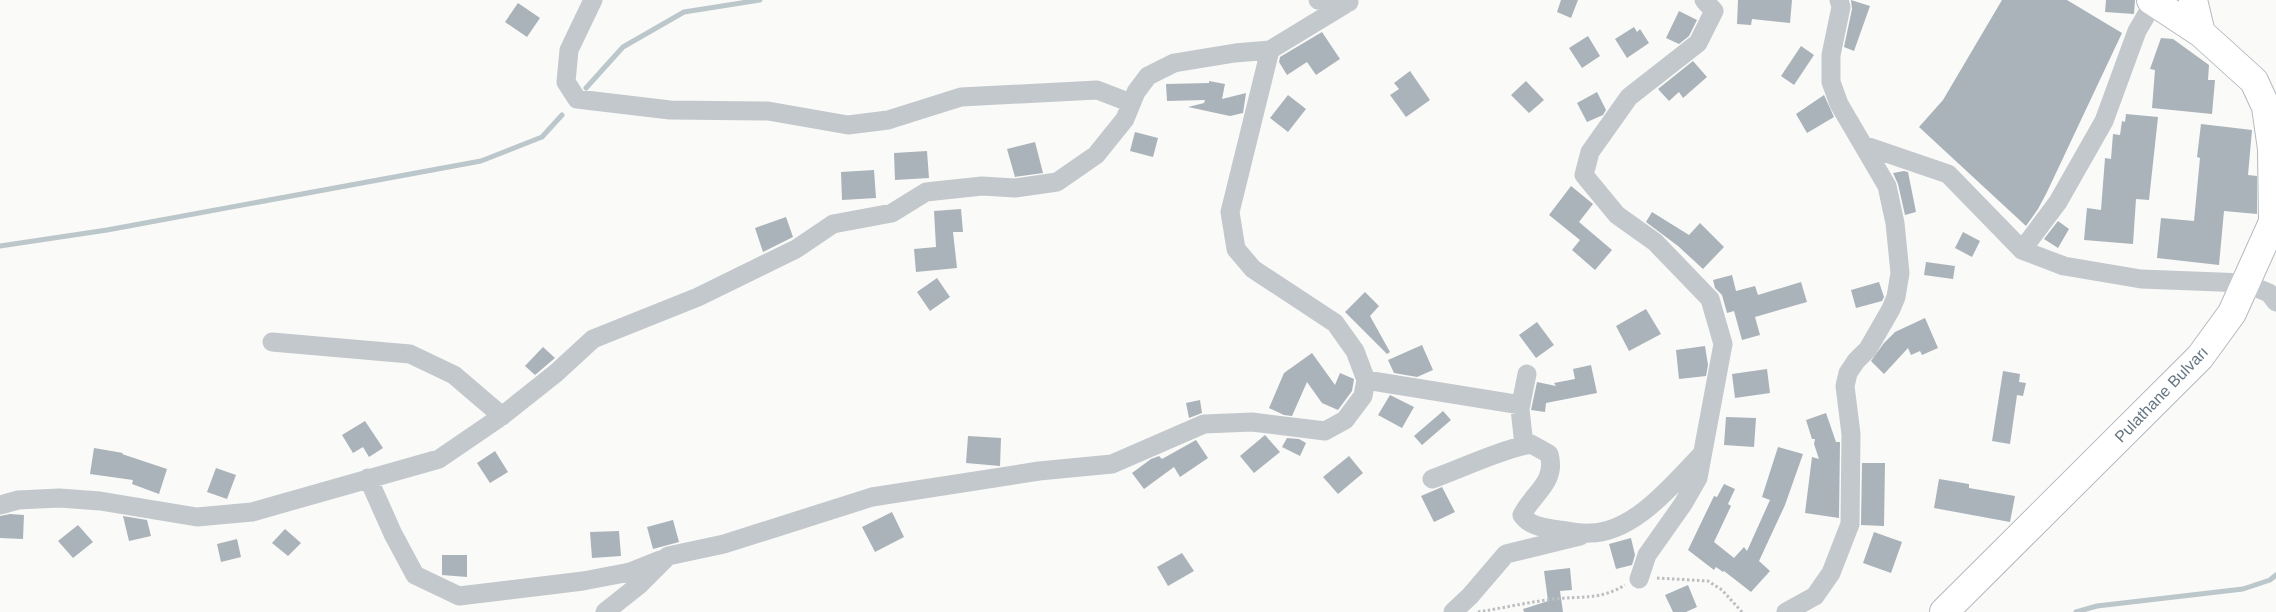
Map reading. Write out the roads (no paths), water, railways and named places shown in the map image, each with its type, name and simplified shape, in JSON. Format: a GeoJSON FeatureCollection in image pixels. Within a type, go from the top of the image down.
{"type":"FeatureCollection","features":[{"type":"Feature","properties":{"kind":"street"},"geometry":{"type":"LineString","coordinates":[[593,0],[569,50],[566,82],[577,98],[670,110],[768,111],[848,125],[888,120],[961,97],[1096,90],[1131,103]]}},
{"type":"Feature","properties":{"kind":"street"},"geometry":{"type":"LineString","coordinates":[[1318,0],[1352,1]]}},
{"type":"Feature","properties":{"kind":"street"},"geometry":{"type":"LineString","coordinates":[[1786,612],[1815,596],[1831,573],[1850,524],[1851,434],[1846,386],[1848,373],[1856,361],[1868,349],[1896,297],[1900,273],[1895,223],[1887,186],[1839,104],[1831,82],[1831,56],[1841,6],[1839,0]]}},
{"type":"Feature","properties":{"kind":"street"},"geometry":{"type":"LineString","coordinates":[[2192,0],[2201,33]]}},
{"type":"Feature","properties":{"kind":"street"},"geometry":{"type":"LineString","coordinates":[[0,505],[18,500],[67,498],[100,501],[197,517],[252,512],[439,459],[502,416],[556,373],[593,338],[698,297],[796,249],[833,224],[892,213],[926,192],[982,186],[1015,188],[1057,182],[1096,155],[1126,119],[1136,92],[1148,76],[1174,63],[1235,53],[1270,50],[1352,1]]}},
{"type":"Feature","properties":{"kind":"street"},"geometry":{"type":"LineString","coordinates":[[2022,250],[2058,202],[2104,121],[2137,31],[2152,1]]}},
{"type":"Feature","properties":{"kind":"street","name":"Pulathane Bulvarı"},"geometry":{"type":"LineString","coordinates":[[1944,612],[2200,357],[2232,312],[2273,222],[2272,149],[2266,107],[2254,81],[2201,33],[2152,1]]}},
{"type":"Feature","properties":{"kind":"street"},"geometry":{"type":"LineString","coordinates":[[1639,579],[1647,555],[1683,504],[1698,478],[1723,344],[1710,299],[1655,242],[1617,215],[1584,175],[1590,152],[1629,97],[1698,43],[1711,4]]}},
{"type":"Feature","properties":{"kind":"street"},"geometry":{"type":"LineString","coordinates":[[368,478],[393,534],[415,575],[459,596],[583,582],[630,572],[668,556],[724,544],[872,497],[1039,471],[1112,464],[1204,424],[1252,422],[1325,431],[1345,420],[1363,396],[1366,380],[1355,351],[1335,323],[1253,269],[1236,249],[1230,212],[1270,50]]}},
{"type":"Feature","properties":{"kind":"street"},"geometry":{"type":"LineString","coordinates":[[2266,107],[2276,148]]}},
{"type":"Feature","properties":{"kind":"street"},"geometry":{"type":"LineString","coordinates":[[1863,145],[1948,174],[2022,250],[2064,266],[2141,279],[2245,283],[2269,293],[2276,302]]}},
{"type":"Feature","properties":{"kind":"street"},"geometry":{"type":"LineString","coordinates":[[272,342],[410,354],[454,375],[502,416]]}},
{"type":"Feature","properties":{"kind":"street"},"geometry":{"type":"LineString","coordinates":[[1524,446],[1521,405],[1526,374]]}},
{"type":"Feature","properties":{"kind":"street"},"geometry":{"type":"LineString","coordinates":[[1366,380],[1521,405]]}},
{"type":"Feature","properties":{"kind":"street"},"geometry":{"type":"LineString","coordinates":[[1432,479],[1505,450],[1531,444],[1549,454],[1552,466],[1544,487],[1522,515],[1527,522],[1548,528],[1591,534]]}},
{"type":"Feature","properties":{"kind":"street"},"geometry":{"type":"LineString","coordinates":[[1453,612],[1470,596],[1506,554],[1620,526],[1657,501],[1702,454]]}},
{"type":"Feature","properties":{"kind":"street"},"geometry":{"type":"LineString","coordinates":[[604,612],[639,585],[668,556]]}},
{"type":"Feature","properties":{"kind":"waterway"},"geometry":{"type":"LineString","coordinates":[[586,88],[623,47],[684,12],[760,0]]}},
{"type":"Feature","properties":{"kind":"waterway"},"geometry":{"type":"LineString","coordinates":[[0,246],[107,230],[481,161],[542,137],[562,115]]}},
{"type":"Feature","properties":{"kind":"waterway"},"geometry":{"type":"LineString","coordinates":[[2076,612],[2097,606],[2243,589],[2270,580],[2276,575]]}}]}
